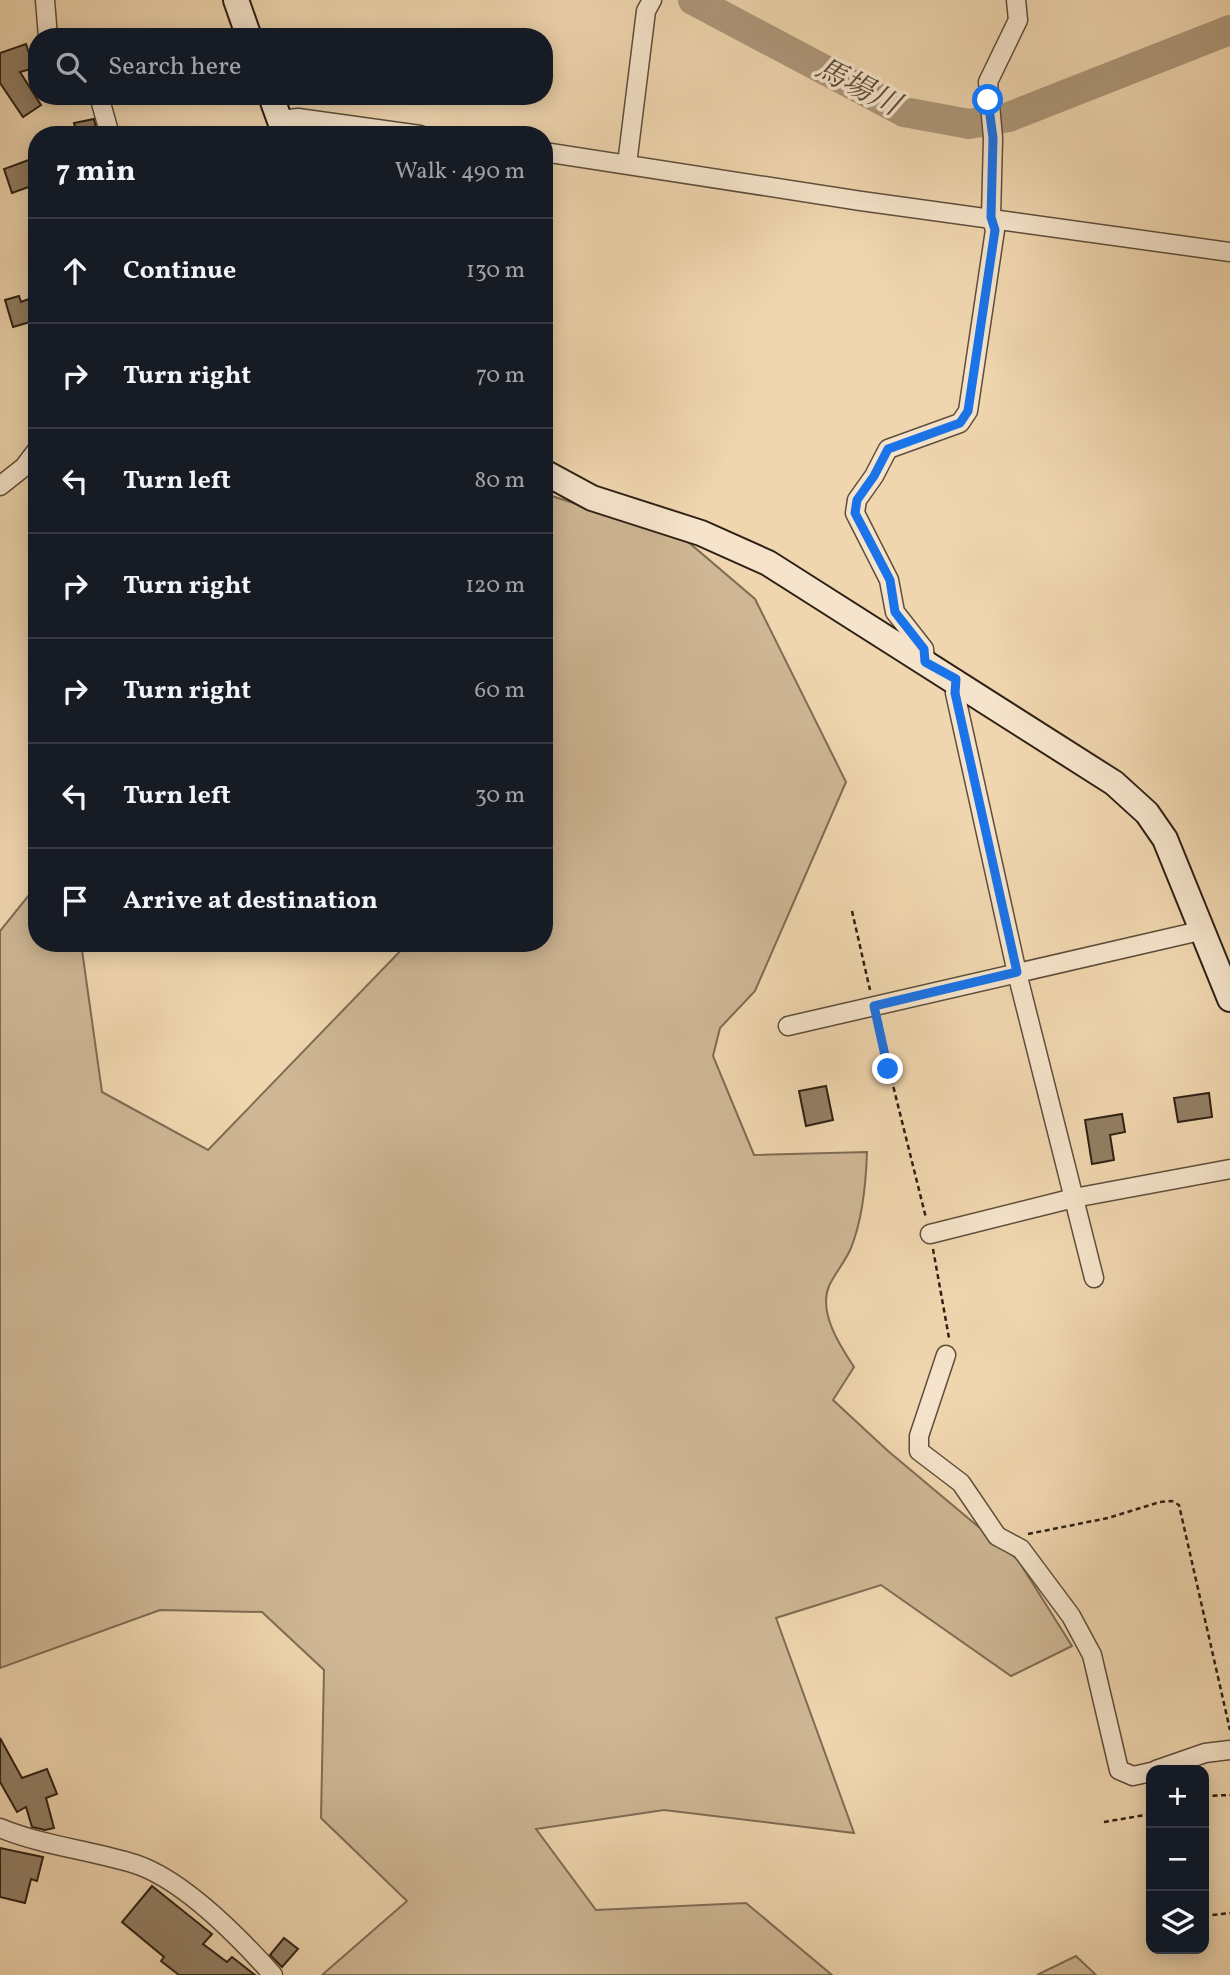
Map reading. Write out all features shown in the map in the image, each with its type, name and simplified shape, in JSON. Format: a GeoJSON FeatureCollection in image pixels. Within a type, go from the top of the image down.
{"type":"FeatureCollection","features":[{"type":"Feature","properties":{"kind":"street"},"geometry":{"type":"LineString","coordinates":[[45,0],[47,28]]}},
{"type":"Feature","properties":{"kind":"street"},"geometry":{"type":"LineString","coordinates":[[236,0],[246,28]]}},
{"type":"Feature","properties":{"kind":"street"},"geometry":{"type":"LineString","coordinates":[[925,662],[924,649],[895,612],[890,580],[855,513],[857,500],[888,449],[960,423],[968,411],[995,230],[991,217],[993,138],[988,100],[991,71],[1018,20],[1016,0]]}},
{"type":"Feature","properties":{"kind":"street"},"geometry":{"type":"LineString","coordinates":[[626,164],[649,5]]}},
{"type":"Feature","properties":{"kind":"street"},"geometry":{"type":"LineString","coordinates":[[102,105],[107,126]]}},
{"type":"Feature","properties":{"kind":"street"},"geometry":{"type":"LineString","coordinates":[[274,105],[282,126]]}},
{"type":"Feature","properties":{"kind":"street"},"geometry":{"type":"LineString","coordinates":[[284,126],[298,118],[355,126]]}},
{"type":"Feature","properties":{"kind":"street"},"geometry":{"type":"LineString","coordinates":[[553,153],[1230,252]]}},
{"type":"Feature","properties":{"kind":"street"},"geometry":{"type":"LineString","coordinates":[[0,486],[28,462]]}},
{"type":"Feature","properties":{"kind":"street"},"geometry":{"type":"LineString","coordinates":[[553,477],[592,498],[735,546],[768,563],[956,679],[1114,783],[1147,813],[1165,839],[1230,999]]}},
{"type":"Feature","properties":{"kind":"street"},"geometry":{"type":"LineString","coordinates":[[956,679],[955,693],[1017,972],[1094,1278]]}},
{"type":"Feature","properties":{"kind":"street"},"geometry":{"type":"LineString","coordinates":[[788,1026],[1204,930]]}},
{"type":"Feature","properties":{"kind":"street"},"geometry":{"type":"LineString","coordinates":[[930,1234],[1074,1198],[1230,1169]]}},
{"type":"Feature","properties":{"kind":"street"},"geometry":{"type":"LineString","coordinates":[[946,1355],[917,1447],[924,1457],[961,1483],[997,1536],[1021,1549],[1071,1616],[1086,1642],[1119,1770],[1133,1776],[1146,1773]]}},
{"type":"Feature","properties":{"kind":"street"},"geometry":{"type":"LineString","coordinates":[[1170,1765],[1205,1753],[1230,1750]]}},
{"type":"Feature","properties":{"kind":"street"},"geometry":{"type":"LineString","coordinates":[[0,1828],[57,1847],[136,1864],[152,1871],[191,1898],[273,1975]]}},
{"type":"Feature","properties":{"kind":"path"},"geometry":{"type":"LineString","coordinates":[[852,911],[930,1234],[949,1334],[946,1355]]}},
{"type":"Feature","properties":{"kind":"path"},"geometry":{"type":"LineString","coordinates":[[1013,1543],[1038,1530],[1108,1518],[1149,1504],[1172,1501],[1180,1505],[1230,1730]]}},
{"type":"Feature","properties":{"kind":"path"},"geometry":{"type":"LineString","coordinates":[[1209,1796],[1230,1795]]}},
{"type":"Feature","properties":{"kind":"path"},"geometry":{"type":"LineString","coordinates":[[1104,1822],[1146,1815]]}},
{"type":"Feature","properties":{"kind":"path"},"geometry":{"type":"LineString","coordinates":[[1209,1915],[1230,1913]]}},
{"type":"Feature","properties":{"kind":"shaded area"},"geometry":{"type":"Polygon","coordinates":[[[553,496],[687,541],[755,599],[846,782],[755,991],[720,1028],[713,1056],[754,1155],[867,1152],[865,1189],[858,1225],[851,1248],[831,1281],[826,1296],[828,1318],[854,1367],[833,1400],[888,1451],[1018,1560],[1072,1646],[1011,1676],[881,1585],[776,1618],[854,1833],[664,1810],[536,1829],[596,1910],[746,1903],[832,1975],[322,1975],[407,1901],[321,1818],[324,1670],[262,1612],[160,1610],[0,1668],[0,931],[28,896],[28,952],[82,952],[102,1092],[208,1150],[399,952],[553,952],[553,496]]]}},
{"type":"Feature","properties":{"kind":"shaded area"},"geometry":{"type":"Polygon","coordinates":[[[1076,1956],[1096,1975],[1037,1975],[1076,1956]]]}},
{"type":"Feature","properties":{"kind":"building"},"geometry":{"type":"Polygon","coordinates":[[[26,44],[28,70],[20,72],[28,85],[28,105],[41,105],[23,117],[0,83],[0,53],[26,44]]]}},
{"type":"Feature","properties":{"kind":"building"},"geometry":{"type":"Polygon","coordinates":[[[94,119],[96,126],[75,126],[74,123],[94,119]]]}},
{"type":"Feature","properties":{"kind":"building"},"geometry":{"type":"Polygon","coordinates":[[[28,160],[28,187],[12,193],[4,169],[28,160]]]}},
{"type":"Feature","properties":{"kind":"building"},"geometry":{"type":"Polygon","coordinates":[[[19,296],[21,302],[28,299],[28,323],[13,327],[5,300],[19,296]]]}},
{"type":"Feature","properties":{"kind":"building"},"geometry":{"type":"Polygon","coordinates":[[[826,1086],[833,1120],[806,1126],[799,1091],[826,1086]]]}},
{"type":"Feature","properties":{"kind":"building"},"geometry":{"type":"Polygon","coordinates":[[[1209,1093],[1212,1117],[1178,1122],[1174,1098],[1209,1093]]]}},
{"type":"Feature","properties":{"kind":"building"},"geometry":{"type":"Polygon","coordinates":[[[1122,1114],[1125,1132],[1110,1135],[1114,1160],[1092,1164],[1085,1120],[1122,1114]]]}},
{"type":"Feature","properties":{"kind":"building"},"geometry":{"type":"Polygon","coordinates":[[[0,1738],[22,1778],[47,1769],[57,1794],[46,1798],[54,1828],[45,1830],[32,1827],[26,1807],[17,1812],[0,1782],[0,1738]]]}},
{"type":"Feature","properties":{"kind":"building"},"geometry":{"type":"Polygon","coordinates":[[[0,1848],[43,1857],[37,1881],[31,1879],[25,1903],[0,1897],[0,1848]]]}},
{"type":"Feature","properties":{"kind":"building"},"geometry":{"type":"Polygon","coordinates":[[[152,1886],[212,1934],[203,1944],[227,1962],[232,1957],[255,1975],[179,1975],[161,1961],[164,1957],[122,1922],[152,1886]]]}},
{"type":"Feature","properties":{"kind":"building"},"geometry":{"type":"Polygon","coordinates":[[[284,1938],[298,1949],[282,1967],[270,1955],[284,1938]]]}},
{"type":"Feature","properties":{"kind":"waterway","name":"馬場川"},"geometry":{"type":"LineString","coordinates":[[693,0],[904,112],[969,124],[1009,117],[1230,30]]}},
{"type":"Feature","properties":{"kind":"route"},"geometry":{"type":"LineString","coordinates":[[888,1069],[874,1006],[1017,972],[955,693],[956,679],[925,662],[924,649],[895,612],[890,580],[855,513],[857,500],[888,449],[960,423],[968,411],[995,230],[991,217],[993,138],[988,100]]}}]}
